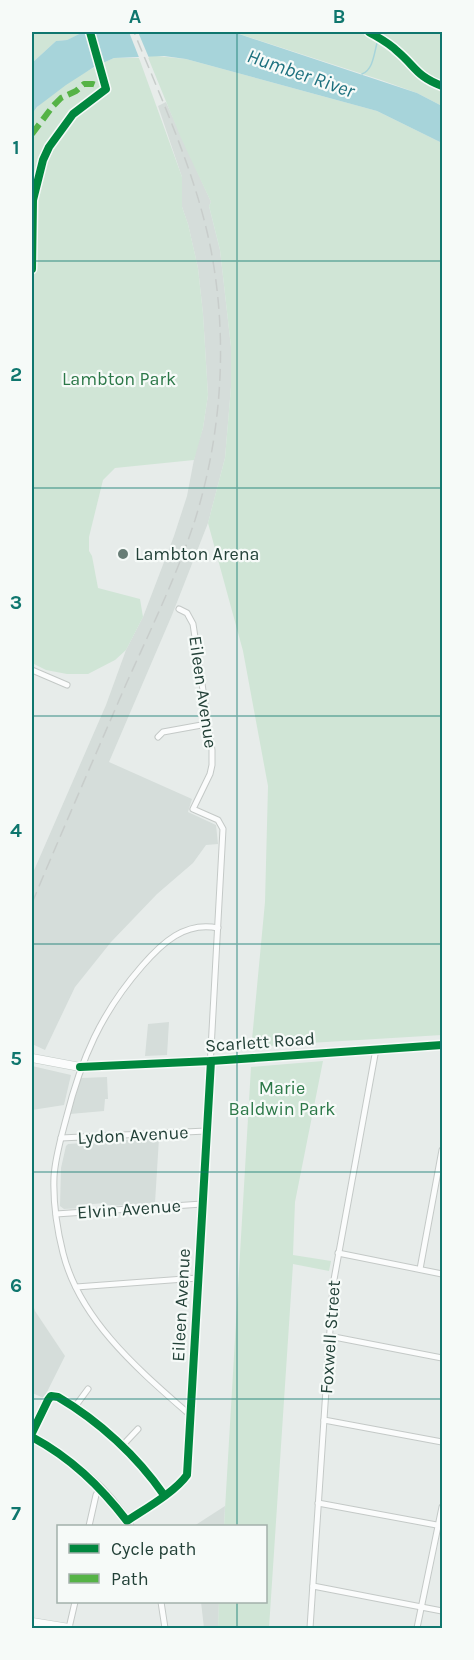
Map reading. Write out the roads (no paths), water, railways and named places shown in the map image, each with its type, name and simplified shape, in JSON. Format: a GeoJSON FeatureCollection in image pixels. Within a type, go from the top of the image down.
{"type":"FeatureCollection","features":[{"type":"Feature","properties":{"kind":"main road","name":"Scarlett Road"},"geometry":{"type":"LineString","coordinates":[[32,1058],[80,1067],[211,1061],[442,1045]]}},
{"type":"Feature","properties":{"kind":"main road"},"geometry":{"type":"LineString","coordinates":[[32,1622],[69,1629]]}},
{"type":"Feature","properties":{"kind":"street","name":"Eileen Avenue"},"geometry":{"type":"LineString","coordinates":[[129,1524],[182,1482],[187,1474],[211,1061],[222,825],[218,820],[193,809],[210,774],[212,750],[193,624],[187,613],[179,609]]}},
{"type":"Feature","properties":{"kind":"street"},"geometry":{"type":"LineString","coordinates":[[32,670],[67,685]]}},
{"type":"Feature","properties":{"kind":"street"},"geometry":{"type":"LineString","coordinates":[[158,736],[163,732],[207,724]]}},
{"type":"Feature","properties":{"kind":"street"},"geometry":{"type":"LineString","coordinates":[[190,1415],[129,1361],[96,1323],[76,1287],[63,1255],[56,1214],[54,1175],[61,1138],[80,1067],[108,1010],[128,982],[167,940],[193,927],[218,927]]}},
{"type":"Feature","properties":{"kind":"street","name":"Foxwell Street"},"geometry":{"type":"LineString","coordinates":[[310,1629],[333,1285],[376,1049]]}},
{"type":"Feature","properties":{"kind":"street","name":"Lydon Avenue"},"geometry":{"type":"LineString","coordinates":[[61,1138],[206,1131]]}},
{"type":"Feature","properties":{"kind":"street"},"geometry":{"type":"LineString","coordinates":[[420,1269],[442,1150]]}},
{"type":"Feature","properties":{"kind":"street","name":"Elvin Avenue"},"geometry":{"type":"LineString","coordinates":[[56,1214],[202,1204]]}},
{"type":"Feature","properties":{"kind":"street"},"geometry":{"type":"LineString","coordinates":[[338,1253],[442,1274]]}},
{"type":"Feature","properties":{"kind":"street"},"geometry":{"type":"LineString","coordinates":[[76,1287],[198,1278]]}},
{"type":"Feature","properties":{"kind":"street"},"geometry":{"type":"LineString","coordinates":[[329,1336],[442,1358]]}},
{"type":"Feature","properties":{"kind":"street"},"geometry":{"type":"LineString","coordinates":[[74,1408],[88,1389]]}},
{"type":"Feature","properties":{"kind":"street"},"geometry":{"type":"LineString","coordinates":[[129,1524],[100,1487],[65,1457],[32,1435],[51,1396],[58,1397],[74,1408],[122,1446],[152,1478],[164,1495]]}},
{"type":"Feature","properties":{"kind":"street"},"geometry":{"type":"LineString","coordinates":[[324,1420],[442,1442]]}},
{"type":"Feature","properties":{"kind":"street"},"geometry":{"type":"LineString","coordinates":[[122,1446],[138,1429]]}},
{"type":"Feature","properties":{"kind":"street"},"geometry":{"type":"LineString","coordinates":[[89,1525],[100,1487]]}},
{"type":"Feature","properties":{"kind":"street"},"geometry":{"type":"LineString","coordinates":[[318,1503],[440,1526]]}},
{"type":"Feature","properties":{"kind":"street"},"geometry":{"type":"LineString","coordinates":[[417,1629],[440,1526],[442,1507]]}},
{"type":"Feature","properties":{"kind":"street"},"geometry":{"type":"LineString","coordinates":[[312,1586],[442,1611]]}},
{"type":"Feature","properties":{"kind":"street"},"geometry":{"type":"LineString","coordinates":[[69,1629],[75,1603]]}},
{"type":"Feature","properties":{"kind":"street"},"geometry":{"type":"LineString","coordinates":[[161,1603],[165,1629]]}},
{"type":"Feature","properties":{"kind":"water","name":"Humber River"},"geometry":{"type":"Polygon","coordinates":[[[83,32],[233,32],[417,93],[442,106],[442,143],[377,111],[186,59],[164,56],[114,58],[94,67],[66,85],[37,107],[32,114],[32,63],[56,41],[67,40],[83,32]]]}},
{"type":"Feature","properties":{"kind":"waterway","name":"Humber River"},"geometry":{"type":"LineString","coordinates":[[362,74],[371,65],[377,43]]}},
{"type":"Feature","properties":{"kind":"railway"},"geometry":{"type":"LineString","coordinates":[[32,903],[163,602],[195,520],[211,454],[220,386],[221,352],[216,284],[205,222],[188,166],[134,32]]}},
{"type":"Feature","properties":{"kind":"place","name":"Lambton Arena"},"geometry":{"type":"Point","coordinates":[123,554]}},
{"type":"Feature","properties":{"kind":"park label","name":"Lambton Park"},"geometry":{"type":"Point","coordinates":[119,379]}},
{"type":"Feature","properties":{"kind":"park label","name":"Marie Baldwin Park"},"geometry":{"type":"Point","coordinates":[282,1098]}}]}
